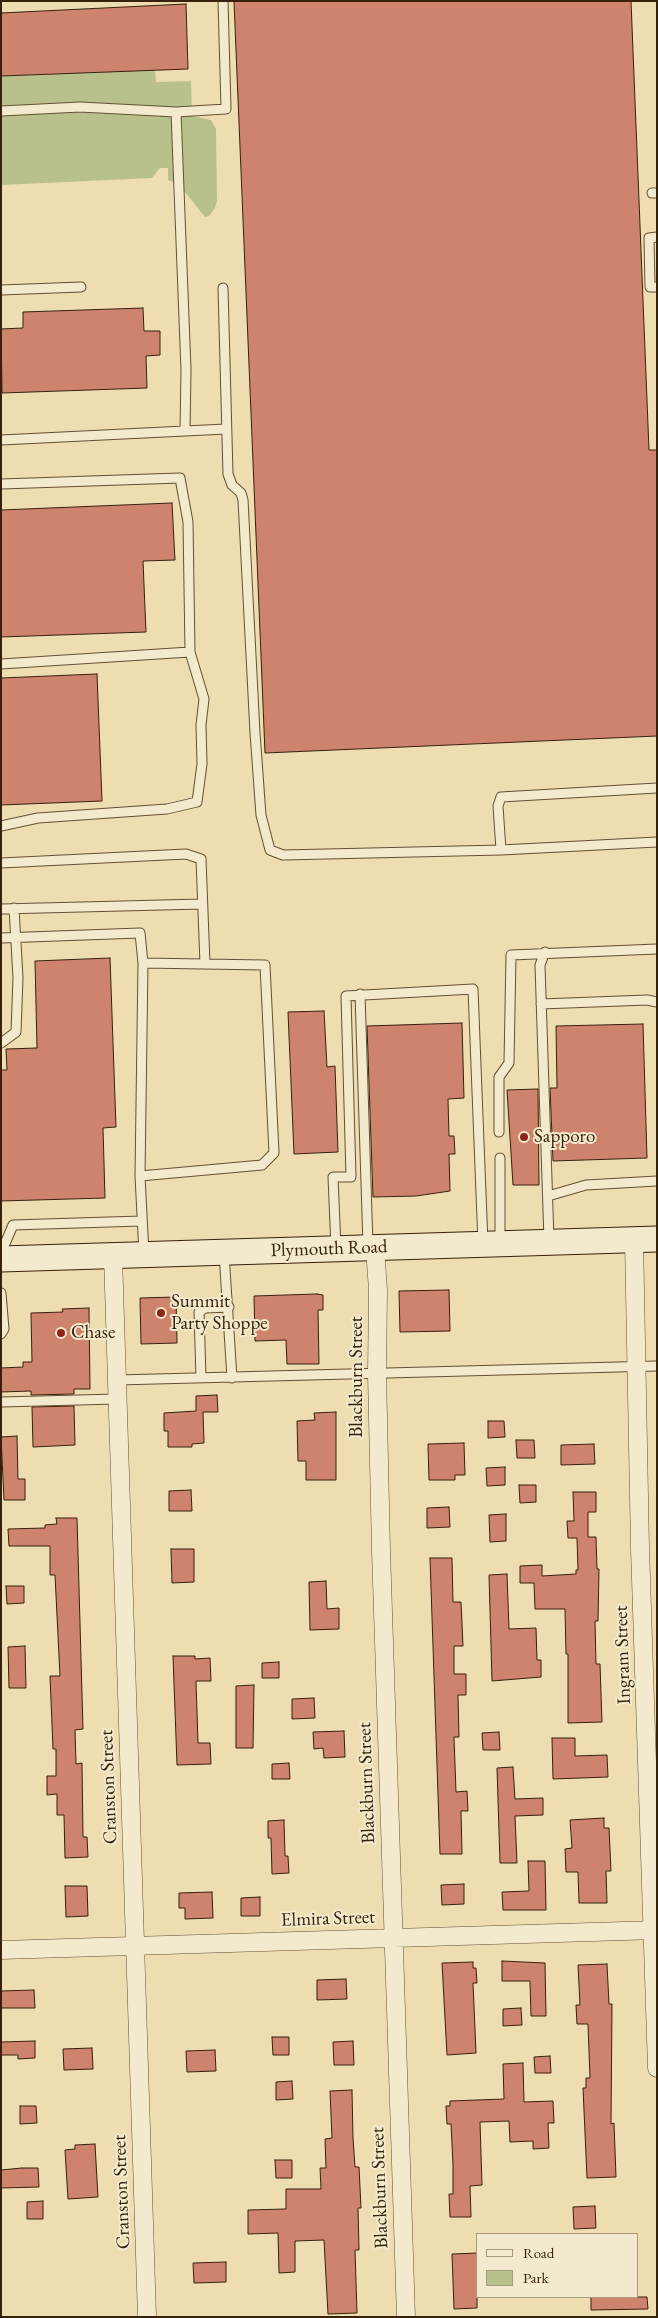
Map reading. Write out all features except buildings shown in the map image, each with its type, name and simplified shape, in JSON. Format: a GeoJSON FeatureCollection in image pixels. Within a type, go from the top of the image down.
{"type":"FeatureCollection","features":[{"type":"Feature","properties":{"kind":"main road","name":"Plymouth Road"},"geometry":{"type":"LineString","coordinates":[[1,1259],[646,1239]]}},
{"type":"Feature","properties":{"kind":"street","name":"Ingram Street"},"geometry":{"type":"LineString","coordinates":[[646,1239],[637,1366],[641,1557],[655,1930],[657,2068]]}},
{"type":"Feature","properties":{"kind":"street","name":"Blackburn Street"},"geometry":{"type":"LineString","coordinates":[[372,1248],[378,1290],[377,1374],[406,2317]]}},
{"type":"Feature","properties":{"kind":"street","name":"Cranston Street"},"geometry":{"type":"LineString","coordinates":[[113,1256],[147,2317]]}},
{"type":"Feature","properties":{"kind":"street","name":"Elmira Street"},"geometry":{"type":"LineString","coordinates":[[1,1950],[655,1930]]}},
{"type":"Feature","properties":{"kind":"lane"},"geometry":{"type":"LineString","coordinates":[[1,111],[80,107],[176,112],[226,109],[223,1]]}},
{"type":"Feature","properties":{"kind":"lane"},"geometry":{"type":"LineString","coordinates":[[176,112],[186,370],[185,431]]}},
{"type":"Feature","properties":{"kind":"lane"},"geometry":{"type":"LineString","coordinates":[[657,237],[649,238],[650,287],[657,287]]}},
{"type":"Feature","properties":{"kind":"lane"},"geometry":{"type":"LineString","coordinates":[[1,290],[81,287]]}},
{"type":"Feature","properties":{"kind":"lane"},"geometry":{"type":"LineString","coordinates":[[223,288],[228,474],[232,485],[241,493],[244,500],[261,815],[270,850],[283,855],[501,850],[657,842]]}},
{"type":"Feature","properties":{"kind":"lane"},"geometry":{"type":"LineString","coordinates":[[1,440],[226,429]]}},
{"type":"Feature","properties":{"kind":"lane"},"geometry":{"type":"LineString","coordinates":[[1,484],[180,478],[188,522],[190,652],[204,699],[201,725],[202,764],[196,802],[166,809],[38,818],[1,826]]}},
{"type":"Feature","properties":{"kind":"lane"},"geometry":{"type":"LineString","coordinates":[[1,664],[190,652]]}},
{"type":"Feature","properties":{"kind":"lane"},"geometry":{"type":"LineString","coordinates":[[501,850],[498,806],[501,797],[657,788]]}},
{"type":"Feature","properties":{"kind":"lane"},"geometry":{"type":"LineString","coordinates":[[1,863],[186,854],[201,859],[205,964]]}},
{"type":"Feature","properties":{"kind":"lane"},"geometry":{"type":"LineString","coordinates":[[1,909],[202,904]]}},
{"type":"Feature","properties":{"kind":"lane"},"geometry":{"type":"LineString","coordinates":[[1,1043],[16,1032],[18,978],[14,908]]}},
{"type":"Feature","properties":{"kind":"lane"},"geometry":{"type":"LineString","coordinates":[[1,938],[140,933],[143,963],[140,1176],[144,1255]]}},
{"type":"Feature","properties":{"kind":"lane"},"geometry":{"type":"LineString","coordinates":[[499,1132],[499,1077],[508,1062],[511,955],[545,952],[657,949]]}},
{"type":"Feature","properties":{"kind":"lane"},"geometry":{"type":"LineString","coordinates":[[545,952],[540,965],[549,1242]]}},
{"type":"Feature","properties":{"kind":"lane"},"geometry":{"type":"LineString","coordinates":[[140,1176],[262,1164],[274,1153],[265,965],[143,963]]}},
{"type":"Feature","properties":{"kind":"lane"},"geometry":{"type":"LineString","coordinates":[[336,1249],[333,1177],[352,1177],[346,996],[473,989],[492,1244]]}},
{"type":"Feature","properties":{"kind":"lane"},"geometry":{"type":"LineString","coordinates":[[360,994],[372,1248]]}},
{"type":"Feature","properties":{"kind":"lane"},"geometry":{"type":"LineString","coordinates":[[541,1004],[647,1000],[657,1002]]}},
{"type":"Feature","properties":{"kind":"lane"},"geometry":{"type":"LineString","coordinates":[[492,1244],[500,1158]]}},
{"type":"Feature","properties":{"kind":"lane"},"geometry":{"type":"LineString","coordinates":[[548,1196],[586,1185],[657,1181]]}},
{"type":"Feature","properties":{"kind":"lane"},"geometry":{"type":"LineString","coordinates":[[1,1253],[14,1225],[141,1221]]}},
{"type":"Feature","properties":{"kind":"lane"},"geometry":{"type":"LineString","coordinates":[[224,1252],[229,1307],[232,1378]]}},
{"type":"Feature","properties":{"kind":"lane"},"geometry":{"type":"LineString","coordinates":[[1,1293],[4,1329],[1,1334]]}},
{"type":"Feature","properties":{"kind":"lane"},"geometry":{"type":"LineString","coordinates":[[201,1378],[200,1312],[205,1308],[229,1307]]}},
{"type":"Feature","properties":{"kind":"lane"},"geometry":{"type":"LineString","coordinates":[[117,1380],[657,1366]]}},
{"type":"Feature","properties":{"kind":"lane"},"geometry":{"type":"LineString","coordinates":[[1,1402],[117,1399]]}},
{"type":"Feature","properties":{"kind":"green space"},"geometry":{"type":"Polygon","coordinates":[[[155,70],[156,82],[191,81],[192,116],[211,120],[216,129],[217,201],[215,208],[209,216],[205,217],[185,192],[175,183],[168,180],[168,168],[160,168],[152,178],[1,185],[1,76],[155,70]]]}},
{"type":"Feature","properties":{"kind":"place","name":"Sapporo"},"geometry":{"type":"Point","coordinates":[524,1137]}},
{"type":"Feature","properties":{"kind":"place","name":"Summit Party Shoppe"},"geometry":{"type":"Point","coordinates":[161,1313]}},
{"type":"Feature","properties":{"kind":"place","name":"Chase"},"geometry":{"type":"Point","coordinates":[61,1333]}}]}
